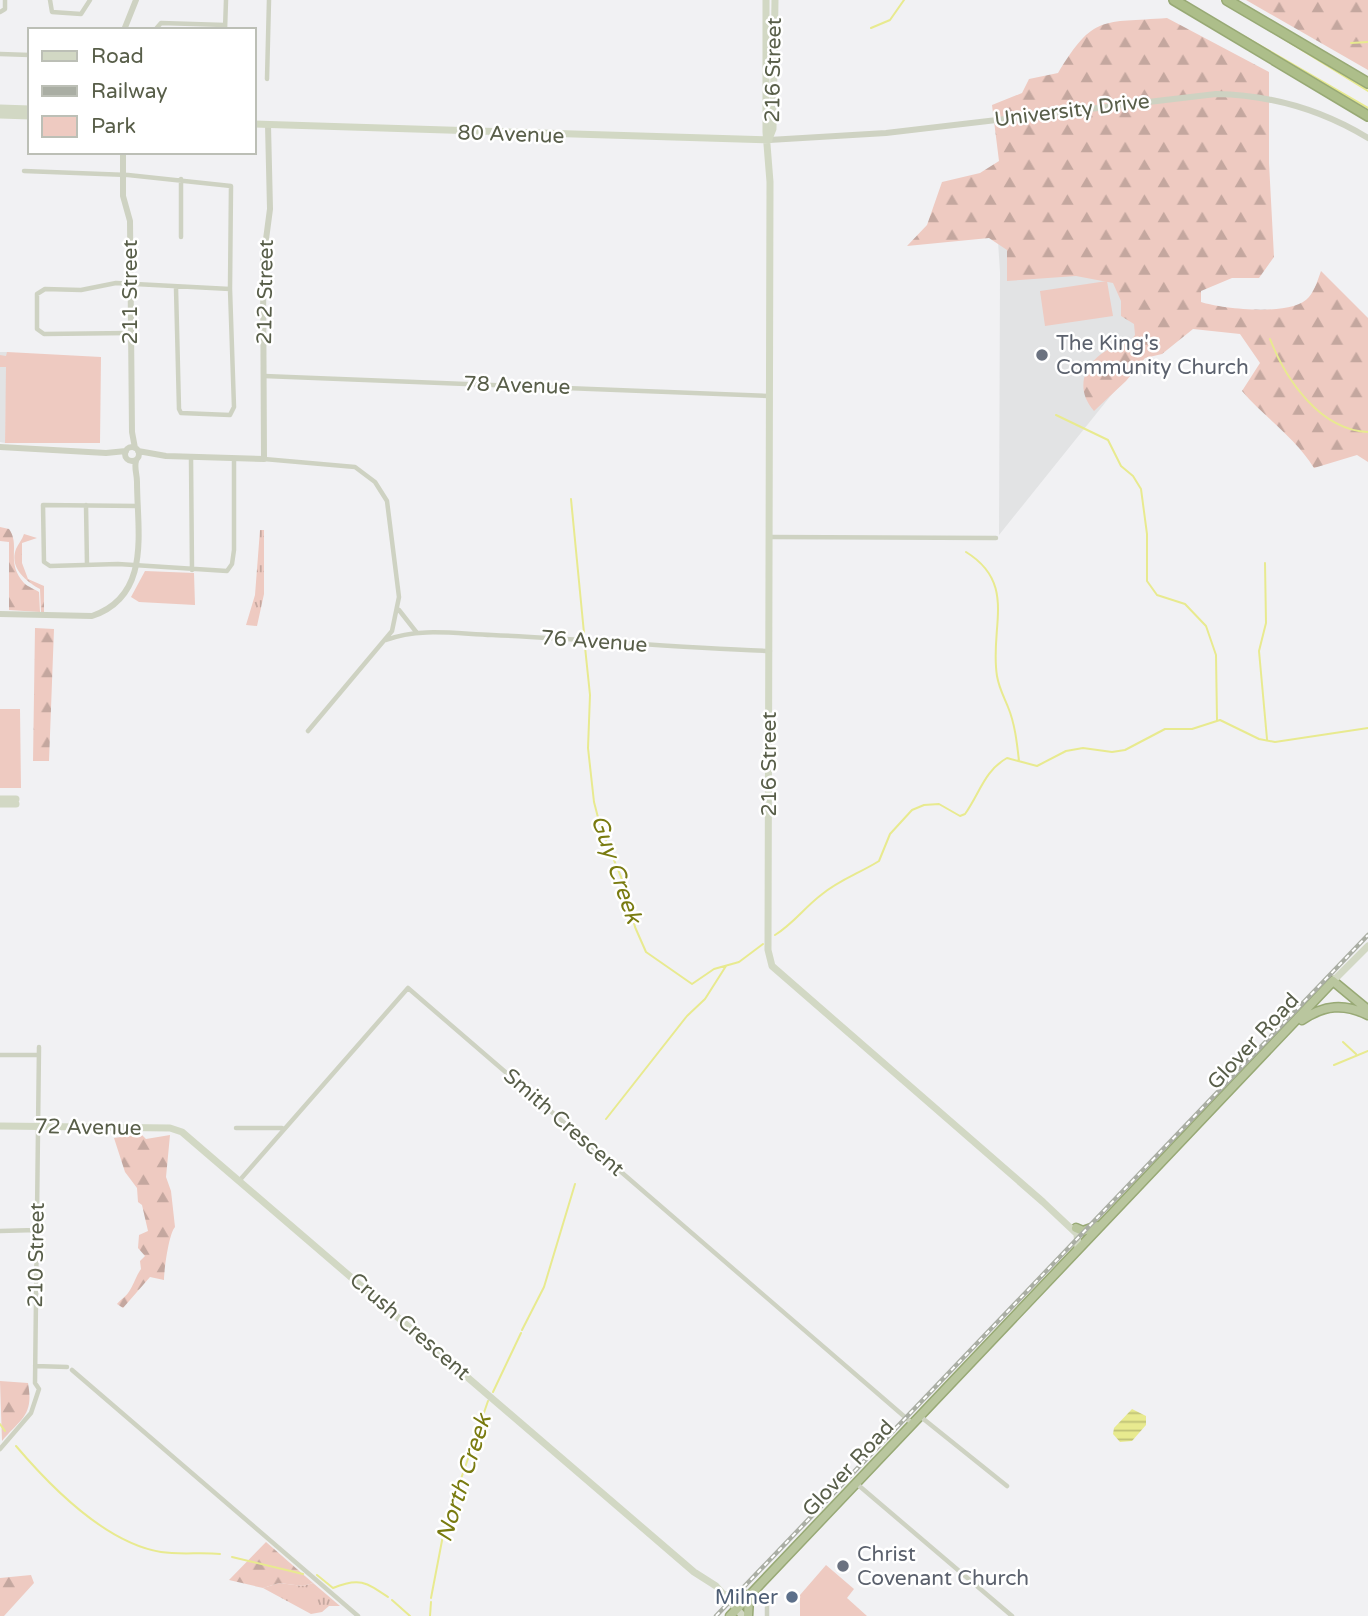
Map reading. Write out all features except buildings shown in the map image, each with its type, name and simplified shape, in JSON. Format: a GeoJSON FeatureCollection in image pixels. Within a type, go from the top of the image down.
{"type":"FeatureCollection","features":[{"type":"Feature","properties":{"kind":"highway"},"geometry":{"type":"LineString","coordinates":[[1174,0],[1368,116]]}},
{"type":"Feature","properties":{"kind":"highway"},"geometry":{"type":"LineString","coordinates":[[1227,0],[1368,83]]}},
{"type":"Feature","properties":{"kind":"highway"},"geometry":{"type":"LineString","coordinates":[[1333,981],[1368,1013]]}},
{"type":"Feature","properties":{"kind":"highway","name":"Glover Road"},"geometry":{"type":"LineString","coordinates":[[751,1594],[1333,981]]}},
{"type":"Feature","properties":{"kind":"highway"},"geometry":{"type":"LineString","coordinates":[[1293,1025],[1331,1007],[1350,1007],[1368,1013]]}},
{"type":"Feature","properties":{"kind":"highway","name":"Glover Road"},"geometry":{"type":"LineString","coordinates":[[1081,1247],[1164,1161]]}},
{"type":"Feature","properties":{"kind":"highway"},"geometry":{"type":"LineString","coordinates":[[1076,1228],[1094,1228],[1110,1215]]}},
{"type":"Feature","properties":{"kind":"highway"},"geometry":{"type":"LineString","coordinates":[[727,1597],[738,1599],[751,1594]]}},
{"type":"Feature","properties":{"kind":"highway"},"geometry":{"type":"LineString","coordinates":[[730,1616],[743,1614],[751,1594]]}},
{"type":"Feature","properties":{"kind":"main road","name":"216 Street"},"geometry":{"type":"LineString","coordinates":[[766,0],[766,132],[769,140]]}},
{"type":"Feature","properties":{"kind":"main road","name":"216 Street"},"geometry":{"type":"LineString","coordinates":[[775,0],[773,129],[769,140],[768,950],[772,966],[1043,1202],[1077,1234],[1081,1247]]}},
{"type":"Feature","properties":{"kind":"main road"},"geometry":{"type":"LineString","coordinates":[[0,108],[28,109]]}},
{"type":"Feature","properties":{"kind":"main road"},"geometry":{"type":"LineString","coordinates":[[0,115],[28,116]]}},
{"type":"Feature","properties":{"kind":"main road","name":"80 Avenue"},"geometry":{"type":"LineString","coordinates":[[256,124],[769,140]]}},
{"type":"Feature","properties":{"kind":"main road"},"geometry":{"type":"LineString","coordinates":[[0,801],[16,801]]}},
{"type":"Feature","properties":{"kind":"main road","name":"Glover Road"},"geometry":{"type":"LineString","coordinates":[[1333,981],[1368,946]]}},
{"type":"Feature","properties":{"kind":"main road","name":"72 Avenue"},"geometry":{"type":"LineString","coordinates":[[0,1126],[176,1129]]}},
{"type":"Feature","properties":{"kind":"main road","name":"Crush Crescent"},"geometry":{"type":"LineString","coordinates":[[176,1129],[727,1597],[743,1614]]}},
{"type":"Feature","properties":{"kind":"main road"},"geometry":{"type":"LineString","coordinates":[[1043,1202],[1084,1237],[1081,1247]]}},
{"type":"Feature","properties":{"kind":"street"},"geometry":{"type":"LineString","coordinates":[[2,11],[5,0]]}},
{"type":"Feature","properties":{"kind":"street"},"geometry":{"type":"LineString","coordinates":[[50,0],[52,12],[85,13],[90,0]]}},
{"type":"Feature","properties":{"kind":"street"},"geometry":{"type":"LineString","coordinates":[[125,28],[136,0]]}},
{"type":"Feature","properties":{"kind":"street"},"geometry":{"type":"LineString","coordinates":[[156,27],[225,28],[226,0]]}},
{"type":"Feature","properties":{"kind":"street"},"geometry":{"type":"LineString","coordinates":[[268,79],[269,0]]}},
{"type":"Feature","properties":{"kind":"street"},"geometry":{"type":"LineString","coordinates":[[0,54],[28,55]]}},
{"type":"Feature","properties":{"kind":"street","name":"University Drive"},"geometry":{"type":"LineString","coordinates":[[769,140],[886,133],[1216,94],[1260,97],[1303,107],[1368,138]]}},
{"type":"Feature","properties":{"kind":"street","name":"212 Street"},"geometry":{"type":"LineString","coordinates":[[264,459],[263,261],[270,209],[268,125]]}},
{"type":"Feature","properties":{"kind":"street","name":"211 Street"},"geometry":{"type":"LineString","coordinates":[[123,154],[123,196],[130,220],[132,454],[138,506],[137,566]]}},
{"type":"Feature","properties":{"kind":"street"},"geometry":{"type":"LineString","coordinates":[[24,171],[181,179],[231,186],[230,289],[234,407],[231,414],[181,413],[178,410],[176,288]]}},
{"type":"Feature","properties":{"kind":"street"},"geometry":{"type":"LineString","coordinates":[[181,179],[181,237]]}},
{"type":"Feature","properties":{"kind":"street"},"geometry":{"type":"LineString","coordinates":[[130,333],[40,332],[37,294],[40,290],[130,284],[230,289]]}},
{"type":"Feature","properties":{"kind":"street","name":"78 Avenue"},"geometry":{"type":"LineString","coordinates":[[264,376],[770,396]]}},
{"type":"Feature","properties":{"kind":"street"},"geometry":{"type":"LineString","coordinates":[[0,447],[234,460],[264,459],[355,467],[375,482],[387,500],[399,609],[386,641],[308,731]]}},
{"type":"Feature","properties":{"kind":"street"},"geometry":{"type":"LineString","coordinates":[[191,458],[192,570]]}},
{"type":"Feature","properties":{"kind":"street"},"geometry":{"type":"LineString","coordinates":[[138,506],[43,505],[44,563],[227,571],[232,564],[233,550],[234,460]]}},
{"type":"Feature","properties":{"kind":"street"},"geometry":{"type":"LineString","coordinates":[[86,505],[87,565]]}},
{"type":"Feature","properties":{"kind":"street"},"geometry":{"type":"LineString","coordinates":[[770,537],[996,538]]}},
{"type":"Feature","properties":{"kind":"street"},"geometry":{"type":"LineString","coordinates":[[0,614],[77,617],[99,614],[126,590],[137,566]]}},
{"type":"Feature","properties":{"kind":"street"},"geometry":{"type":"LineString","coordinates":[[399,609],[417,633]]}},
{"type":"Feature","properties":{"kind":"street","name":"76 Avenue"},"geometry":{"type":"LineString","coordinates":[[386,641],[417,633],[597,639],[673,649],[770,652]]}},
{"type":"Feature","properties":{"kind":"street","name":"Smith Crescent"},"geometry":{"type":"LineString","coordinates":[[239,1181],[408,988],[914,1425]]}},
{"type":"Feature","properties":{"kind":"street","name":"210 Street"},"geometry":{"type":"LineString","coordinates":[[0,1449],[34,1408],[39,1389],[35,1382],[38,1046]]}},
{"type":"Feature","properties":{"kind":"street"},"geometry":{"type":"LineString","coordinates":[[0,1055],[38,1055]]}},
{"type":"Feature","properties":{"kind":"street"},"geometry":{"type":"LineString","coordinates":[[236,1128],[283,1129]]}},
{"type":"Feature","properties":{"kind":"street"},"geometry":{"type":"LineString","coordinates":[[0,1231],[36,1230]]}},
{"type":"Feature","properties":{"kind":"street"},"geometry":{"type":"LineString","coordinates":[[35,1366],[69,1368],[358,1616]]}},
{"type":"Feature","properties":{"kind":"street"},"geometry":{"type":"LineString","coordinates":[[921,1417],[1007,1486]]}},
{"type":"Feature","properties":{"kind":"street"},"geometry":{"type":"LineString","coordinates":[[857,1484],[1012,1616]]}},
{"type":"Feature","properties":{"kind":"street"},"geometry":{"type":"LineString","coordinates":[[767,1597],[767,1616]]}},
{"type":"Feature","properties":{"kind":"shaded area"},"geometry":{"type":"Polygon","coordinates":[[[998,241],[1202,282],[999,535],[1000,272],[998,241]]]}},
{"type":"Feature","properties":{"kind":"shaded area"},"geometry":{"type":"Polygon","coordinates":[[[0,352],[7,352],[5,443],[0,442],[0,352]]]}},
{"type":"Feature","properties":{"kind":"shaded area"},"geometry":{"type":"Polygon","coordinates":[[[1132,1409],[1146,1416],[1146,1425],[1132,1441],[1120,1442],[1113,1434],[1114,1428],[1132,1409]]]}},
{"type":"Feature","properties":{"kind":"green space"},"geometry":{"type":"Polygon","coordinates":[[[1246,0],[1368,0],[1368,70],[1246,0]]]}},
{"type":"Feature","properties":{"kind":"green space"},"geometry":{"type":"Polygon","coordinates":[[[1167,18],[1269,72],[1269,163],[1274,257],[1259,278],[1232,278],[1201,291],[1201,302],[1257,310],[1288,307],[1309,297],[1321,271],[1368,318],[1368,462],[1357,455],[1314,468],[1289,437],[1242,391],[1260,363],[1240,334],[1193,329],[1162,354],[1145,358],[1126,381],[1094,411],[1083,388],[1089,367],[1106,351],[1129,343],[1135,335],[1134,324],[1121,316],[1121,301],[1113,283],[1076,276],[1007,281],[1007,250],[989,238],[907,246],[927,225],[942,182],[980,173],[999,161],[992,105],[1022,93],[1029,79],[1058,73],[1081,40],[1102,25],[1128,20],[1167,18]]]}},
{"type":"Feature","properties":{"kind":"green space"},"geometry":{"type":"Polygon","coordinates":[[[1107,281],[1113,316],[1045,326],[1040,291],[1107,281]]]}},
{"type":"Feature","properties":{"kind":"green space"},"geometry":{"type":"Polygon","coordinates":[[[7,352],[101,357],[100,443],[5,443],[6,367],[0,367],[0,355],[6,356],[7,352]]]}},
{"type":"Feature","properties":{"kind":"green space"},"geometry":{"type":"Polygon","coordinates":[[[0,527],[9,529],[12,535],[18,575],[39,592],[40,612],[9,610],[9,542],[0,541],[0,527]]]}},
{"type":"Feature","properties":{"kind":"green space"},"geometry":{"type":"Polygon","coordinates":[[[260,530],[264,530],[264,594],[257,626],[246,625],[255,595],[260,530]]]}},
{"type":"Feature","properties":{"kind":"green space"},"geometry":{"type":"Polygon","coordinates":[[[24,534],[37,538],[22,543],[22,563],[28,579],[44,586],[44,612],[41,612],[40,589],[24,578],[15,562],[16,549],[24,534]]]}},
{"type":"Feature","properties":{"kind":"green space"},"geometry":{"type":"Polygon","coordinates":[[[145,571],[194,573],[195,605],[139,602],[131,597],[145,571]]]}},
{"type":"Feature","properties":{"kind":"green space"},"geometry":{"type":"Polygon","coordinates":[[[35,628],[54,629],[49,761],[33,761],[35,628]]]}},
{"type":"Feature","properties":{"kind":"green space"},"geometry":{"type":"Polygon","coordinates":[[[0,709],[20,709],[21,788],[0,788],[0,709]]]}},
{"type":"Feature","properties":{"kind":"green space"},"geometry":{"type":"Polygon","coordinates":[[[141,1134],[146,1139],[170,1135],[166,1177],[171,1191],[175,1227],[169,1244],[164,1280],[150,1277],[123,1308],[117,1304],[132,1287],[141,1269],[140,1261],[145,1256],[138,1248],[139,1235],[148,1231],[142,1205],[138,1202],[137,1188],[125,1172],[114,1138],[141,1134]]]}},
{"type":"Feature","properties":{"kind":"green space"},"geometry":{"type":"Polygon","coordinates":[[[0,1381],[28,1383],[29,1394],[24,1416],[2,1441],[0,1381]]]}},
{"type":"Feature","properties":{"kind":"green space"},"geometry":{"type":"Polygon","coordinates":[[[266,1542],[313,1583],[303,1586],[279,1583],[263,1588],[229,1580],[266,1542]]]}},
{"type":"Feature","properties":{"kind":"green space"},"geometry":{"type":"Polygon","coordinates":[[[826,1565],[854,1589],[847,1598],[867,1616],[800,1616],[800,1595],[826,1565]]]}},
{"type":"Feature","properties":{"kind":"green space"},"geometry":{"type":"Polygon","coordinates":[[[31,1575],[34,1583],[4,1616],[0,1616],[0,1578],[31,1575]]]}},
{"type":"Feature","properties":{"kind":"green space"},"geometry":{"type":"Polygon","coordinates":[[[279,1583],[303,1586],[313,1583],[340,1606],[329,1606],[322,1612],[311,1614],[263,1588],[279,1583]]]}},
{"type":"Feature","properties":{"kind":"waterway"},"geometry":{"type":"LineString","coordinates":[[871,28],[890,20],[904,0]]}},
{"type":"Feature","properties":{"kind":"waterway"},"geometry":{"type":"LineString","coordinates":[[1271,31],[1368,91]]}},
{"type":"Feature","properties":{"kind":"waterway"},"geometry":{"type":"LineString","coordinates":[[1242,35],[1368,108]]}},
{"type":"Feature","properties":{"kind":"waterway"},"geometry":{"type":"LineString","coordinates":[[1351,43],[1368,42]]}},
{"type":"Feature","properties":{"kind":"waterway"},"geometry":{"type":"LineString","coordinates":[[1270,339],[1295,386],[1320,413],[1351,429],[1368,432]]}},
{"type":"Feature","properties":{"kind":"waterway"},"geometry":{"type":"LineString","coordinates":[[1056,415],[1108,440],[1121,466],[1133,476],[1141,489],[1147,534],[1147,581],[1157,595],[1185,604],[1206,626],[1216,655],[1217,720]]}},
{"type":"Feature","properties":{"kind":"waterway","name":"Guy Creek"},"geometry":{"type":"LineString","coordinates":[[571,499],[584,633]]}},
{"type":"Feature","properties":{"kind":"waterway"},"geometry":{"type":"LineString","coordinates":[[966,552],[982,565],[992,578],[997,593],[997,676],[1012,720],[1019,761]]}},
{"type":"Feature","properties":{"kind":"waterway"},"geometry":{"type":"LineString","coordinates":[[1265,563],[1266,623],[1259,651],[1267,739]]}},
{"type":"Feature","properties":{"kind":"waterway","name":"Guy Creek"},"geometry":{"type":"LineString","coordinates":[[585,647],[590,695],[588,748],[594,802],[601,829],[624,884],[635,927],[646,952],[692,984],[714,969],[739,962],[763,944]]}},
{"type":"Feature","properties":{"kind":"waterway","name":"Guy Creek"},"geometry":{"type":"LineString","coordinates":[[775,935],[828,890],[879,861],[890,834],[912,810],[924,805],[939,804],[960,816],[965,814],[993,769],[1007,758],[1037,766],[1066,751],[1083,748],[1112,752],[1125,750],[1165,729],[1192,729],[1220,720],[1259,739],[1275,742],[1368,728]]}},
{"type":"Feature","properties":{"kind":"waterway","name":"North Creek"},"geometry":{"type":"LineString","coordinates":[[606,1119],[687,1016],[705,999],[726,966]]}},
{"type":"Feature","properties":{"kind":"waterway"},"geometry":{"type":"LineString","coordinates":[[1343,1042],[1356,1054]]}},
{"type":"Feature","properties":{"kind":"waterway"},"geometry":{"type":"LineString","coordinates":[[1334,1065],[1368,1051]]}},
{"type":"Feature","properties":{"kind":"waterway","name":"North Creek"},"geometry":{"type":"LineString","coordinates":[[522,1330],[544,1287],[575,1184]]}},
{"type":"Feature","properties":{"kind":"waterway","name":"North Creek"},"geometry":{"type":"LineString","coordinates":[[493,1392],[521,1333]]}},
{"type":"Feature","properties":{"kind":"waterway","name":"North Creek"},"geometry":{"type":"LineString","coordinates":[[431,1598],[445,1525],[488,1401]]}},
{"type":"Feature","properties":{"kind":"waterway"},"geometry":{"type":"LineString","coordinates":[[0,1424],[5,1431]]}},
{"type":"Feature","properties":{"kind":"waterway"},"geometry":{"type":"LineString","coordinates":[[16,1446],[62,1495],[120,1537],[140,1547],[161,1552],[220,1554]]}},
{"type":"Feature","properties":{"kind":"waterway"},"geometry":{"type":"LineString","coordinates":[[232,1557],[303,1574]]}},
{"type":"Feature","properties":{"kind":"waterway"},"geometry":{"type":"LineString","coordinates":[[317,1575],[333,1588],[356,1582],[374,1588],[388,1597]]}},
{"type":"Feature","properties":{"kind":"waterway"},"geometry":{"type":"LineString","coordinates":[[392,1600],[410,1616]]}},
{"type":"Feature","properties":{"kind":"waterway","name":"North Creek"},"geometry":{"type":"LineString","coordinates":[[430,1616],[431,1602]]}},
{"type":"Feature","properties":{"kind":"railway"},"geometry":{"type":"LineString","coordinates":[[716,1616],[1368,935]]}},
{"type":"Feature","properties":{"kind":"place","name":"The King's Community Church"},"geometry":{"type":"Point","coordinates":[1042,355]}},
{"type":"Feature","properties":{"kind":"place","name":"Christ Covenant Church"},"geometry":{"type":"Point","coordinates":[843,1566]}},
{"type":"Feature","properties":{"kind":"place","name":"Milner"},"geometry":{"type":"Point","coordinates":[792,1597]}}]}
